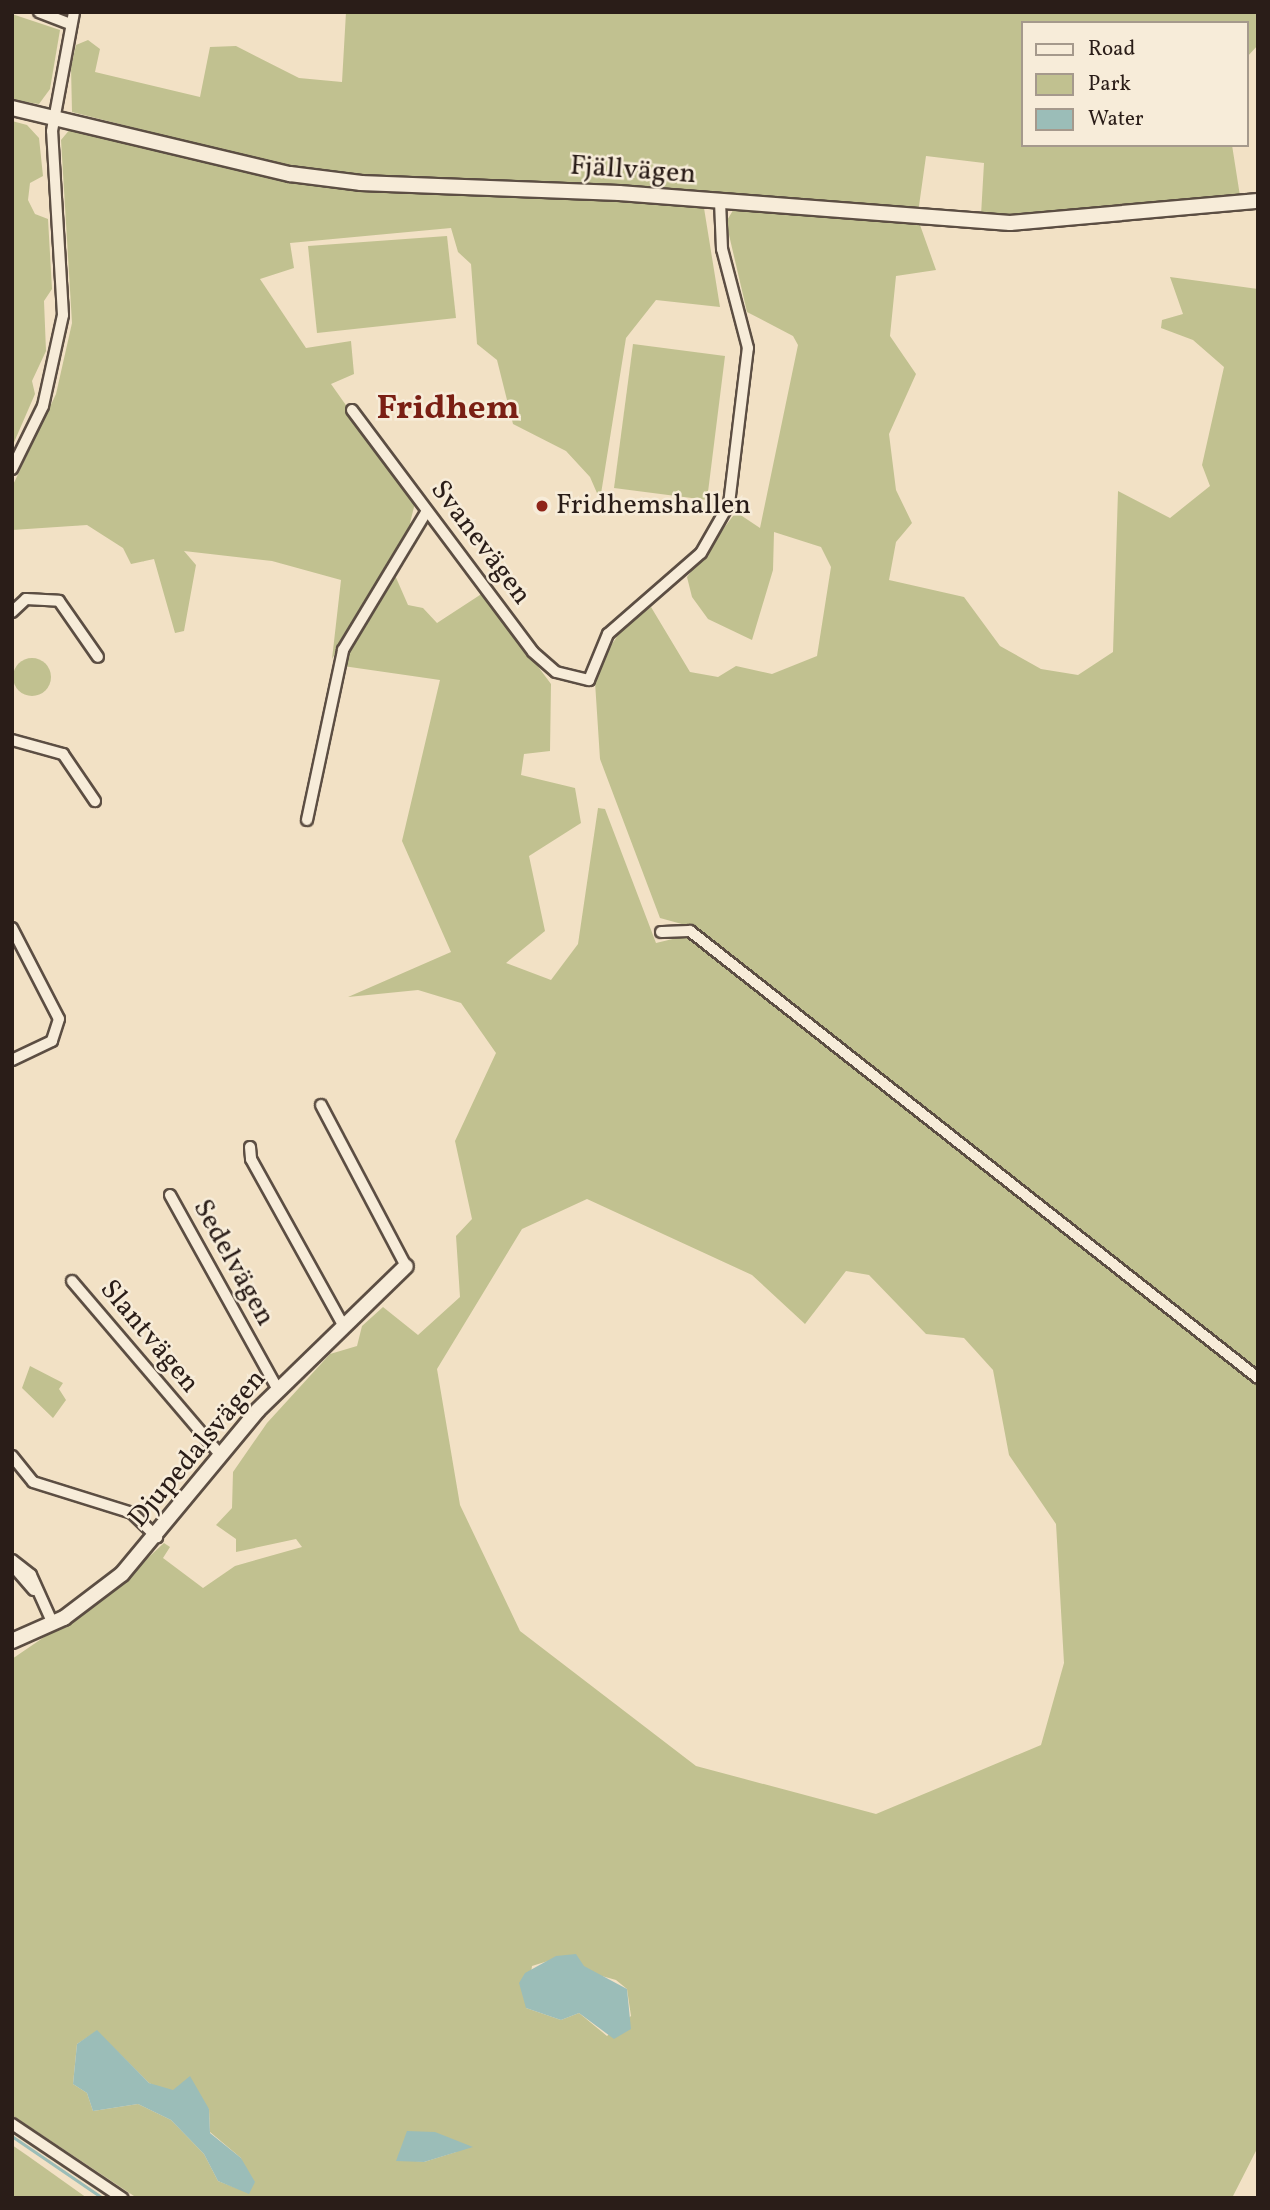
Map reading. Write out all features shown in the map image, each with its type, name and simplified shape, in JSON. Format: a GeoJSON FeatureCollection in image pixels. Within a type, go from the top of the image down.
{"type":"FeatureCollection","features":[{"type":"Feature","properties":{"kind":"street"},"geometry":{"type":"LineString","coordinates":[[12,469],[43,406],[63,315],[53,117],[74,12]]}},
{"type":"Feature","properties":{"kind":"street"},"geometry":{"type":"LineString","coordinates":[[36,13],[71,24]]}},
{"type":"Feature","properties":{"kind":"street","name":"Fjällvägen"},"geometry":{"type":"LineString","coordinates":[[12,108],[316,178],[720,201],[1032,223],[1258,201]]}},
{"type":"Feature","properties":{"kind":"street","name":"Svanevägen"},"geometry":{"type":"LineString","coordinates":[[352,410],[546,666],[589,680],[608,634],[701,553],[729,504],[748,358],[722,249],[720,201]]}},
{"type":"Feature","properties":{"kind":"street"},"geometry":{"type":"LineString","coordinates":[[307,820],[343,650],[427,511]]}},
{"type":"Feature","properties":{"kind":"street"},"geometry":{"type":"LineString","coordinates":[[12,612],[26,599],[59,601],[98,657]]}},
{"type":"Feature","properties":{"kind":"street"},"geometry":{"type":"LineString","coordinates":[[12,740],[63,754],[95,802]]}},
{"type":"Feature","properties":{"kind":"street"},"geometry":{"type":"LineString","coordinates":[[12,928],[16,944],[58,1011],[59,1026],[44,1047],[12,1060]]}},
{"type":"Feature","properties":{"kind":"street"},"geometry":{"type":"LineString","coordinates":[[661,932],[690,931],[1258,1378]]}},
{"type":"Feature","properties":{"kind":"street"},"geometry":{"type":"LineString","coordinates":[[321,1105],[406,1266]]}},
{"type":"Feature","properties":{"kind":"street"},"geometry":{"type":"LineString","coordinates":[[250,1147],[251,1159],[344,1327]]}},
{"type":"Feature","properties":{"kind":"street","name":"Sedelvägen"},"geometry":{"type":"LineString","coordinates":[[170,1195],[278,1390]]}},
{"type":"Feature","properties":{"kind":"street","name":"Djupedalsvägen"},"geometry":{"type":"LineString","coordinates":[[12,1641],[53,1624],[111,1584],[157,1536],[220,1454],[278,1390],[406,1266]]}},
{"type":"Feature","properties":{"kind":"street","name":"Slantvägen"},"geometry":{"type":"LineString","coordinates":[[72,1281],[220,1454]]}},
{"type":"Feature","properties":{"kind":"street"},"geometry":{"type":"LineString","coordinates":[[12,1457],[33,1482],[116,1510],[143,1524],[157,1536]]}},
{"type":"Feature","properties":{"kind":"street"},"geometry":{"type":"LineString","coordinates":[[12,1563],[39,1595],[53,1624]]}},
{"type":"Feature","properties":{"kind":"street"},"geometry":{"type":"LineString","coordinates":[[12,2124],[122,2198]]}},
{"type":"Feature","properties":{"kind":"green space"},"geometry":{"type":"Polygon","coordinates":[[[346,12],[1258,12],[1258,45],[1249,55],[1249,21],[1021,21],[1021,147],[1232,147],[1240,196],[1056,216],[981,215],[984,163],[926,156],[918,213],[576,184],[415,180],[289,167],[72,112],[71,67],[76,45],[88,40],[100,49],[95,72],[200,97],[210,47],[236,46],[299,78],[342,82],[346,12]]]}},
{"type":"Feature","properties":{"kind":"green space"},"geometry":{"type":"Polygon","coordinates":[[[12,14],[60,30],[50,89],[39,104],[12,100],[12,14]]]}},
{"type":"Feature","properties":{"kind":"green space"},"geometry":{"type":"Polygon","coordinates":[[[12,121],[27,125],[39,138],[43,176],[30,183],[28,200],[35,214],[48,219],[52,289],[44,301],[46,351],[32,381],[35,394],[12,447],[12,121]]]}},
{"type":"Feature","properties":{"kind":"green space"},"geometry":{"type":"Polygon","coordinates":[[[71,128],[287,178],[704,208],[720,307],[656,300],[626,338],[600,500],[590,477],[566,451],[513,424],[497,360],[477,344],[471,264],[458,252],[451,228],[290,243],[294,268],[260,279],[306,348],[351,341],[354,374],[331,384],[415,503],[410,523],[417,525],[394,573],[408,605],[423,608],[437,623],[483,593],[551,684],[550,751],[524,754],[521,775],[575,788],[581,823],[529,856],[545,931],[506,963],[551,980],[578,944],[598,808],[605,809],[656,943],[685,936],[1258,1385],[1258,2147],[1232,2198],[137,2198],[12,2115],[12,1659],[113,1590],[164,1543],[170,1547],[163,1558],[203,1588],[235,1566],[302,1547],[296,1539],[236,1552],[236,1539],[216,1525],[232,1508],[233,1472],[267,1423],[330,1354],[357,1346],[362,1326],[383,1307],[418,1335],[460,1297],[456,1236],[472,1219],[455,1141],[496,1053],[461,1003],[418,990],[348,997],[451,952],[402,841],[440,680],[343,666],[356,616],[332,659],[341,580],[272,561],[184,551],[196,565],[184,631],[175,633],[154,559],[131,564],[123,548],[87,525],[12,530],[12,487],[56,394],[72,323],[61,140],[71,128]],[[587,1199],[522,1229],[437,1369],[460,1505],[520,1631],[696,1766],[876,1814],[1041,1745],[1064,1663],[1056,1524],[1009,1455],[993,1370],[964,1338],[926,1334],[869,1275],[846,1271],[805,1324],[752,1275],[587,1199]],[[548,1961],[532,1966],[526,2008],[561,2020],[579,2013],[607,2036],[631,2016],[627,1989],[616,1980],[548,1961]],[[97,2031],[77,2044],[73,2084],[87,2093],[93,2111],[138,2104],[171,2120],[204,2154],[218,2181],[249,2193],[241,2158],[210,2132],[209,2109],[149,2083],[97,2031]],[[407,2132],[407,2160],[424,2162],[456,2152],[443,2139],[407,2132]]]}},
{"type":"Feature","properties":{"kind":"green space"},"geometry":{"type":"Polygon","coordinates":[[[735,207],[920,225],[936,270],[896,276],[890,336],[916,374],[889,434],[896,490],[912,523],[896,542],[889,580],[964,597],[1000,646],[1041,669],[1078,675],[1113,652],[1118,491],[1170,518],[1210,486],[1202,465],[1224,367],[1193,340],[1161,328],[1162,320],[1183,314],[1170,277],[1258,289],[1258,1372],[689,926],[660,918],[600,759],[595,682],[606,653],[622,629],[651,607],[690,672],[718,677],[736,666],[772,674],[817,656],[831,567],[821,547],[774,532],[773,570],[752,640],[708,619],[692,597],[687,577],[736,512],[760,528],[798,345],[793,336],[747,312],[726,222],[735,207]]]}},
{"type":"Feature","properties":{"kind":"green space"},"geometry":{"type":"Polygon","coordinates":[[[447,236],[456,318],[317,333],[308,246],[447,236]]]}},
{"type":"Feature","properties":{"kind":"green space"},"geometry":{"type":"Polygon","coordinates":[[[633,344],[725,356],[707,500],[614,488],[633,344]]]}},
{"type":"Feature","properties":{"kind":"green space"},"geometry":{"type":"Polygon","coordinates":[[[32,658],[45,664],[51,677],[45,690],[32,696],[19,690],[13,677],[19,664],[32,658]]]}},
{"type":"Feature","properties":{"kind":"green space"},"geometry":{"type":"Polygon","coordinates":[[[30,1366],[63,1383],[59,1389],[66,1400],[53,1418],[22,1388],[30,1366]]]}},
{"type":"Feature","properties":{"kind":"green space"},"geometry":{"type":"Polygon","coordinates":[[[12,2145],[28,2156],[87,2198],[12,2198],[12,2145]]]}},
{"type":"Feature","properties":{"kind":"water"},"geometry":{"type":"Polygon","coordinates":[[[576,1954],[584,1966],[627,1989],[631,2029],[614,2039],[579,2013],[561,2020],[526,2008],[519,1983],[525,1973],[556,1956],[576,1954]]]}},
{"type":"Feature","properties":{"kind":"water"},"geometry":{"type":"Polygon","coordinates":[[[97,2030],[149,2083],[173,2090],[190,2076],[209,2109],[210,2133],[241,2158],[255,2182],[249,2194],[218,2181],[204,2154],[171,2120],[138,2104],[93,2111],[87,2093],[73,2084],[77,2044],[97,2030]]]}},
{"type":"Feature","properties":{"kind":"water"},"geometry":{"type":"Polygon","coordinates":[[[407,2131],[435,2132],[473,2147],[424,2162],[396,2161],[407,2131]]]}},
{"type":"Feature","properties":{"kind":"waterway"},"geometry":{"type":"LineString","coordinates":[[12,2136],[103,2198]]}},
{"type":"Feature","properties":{"kind":"place","name":"Fridhemshallen"},"geometry":{"type":"Point","coordinates":[542,506]}},
{"type":"Feature","properties":{"kind":"district","name":"Fridhem"},"geometry":{"type":"Point","coordinates":[448,409]}}]}
